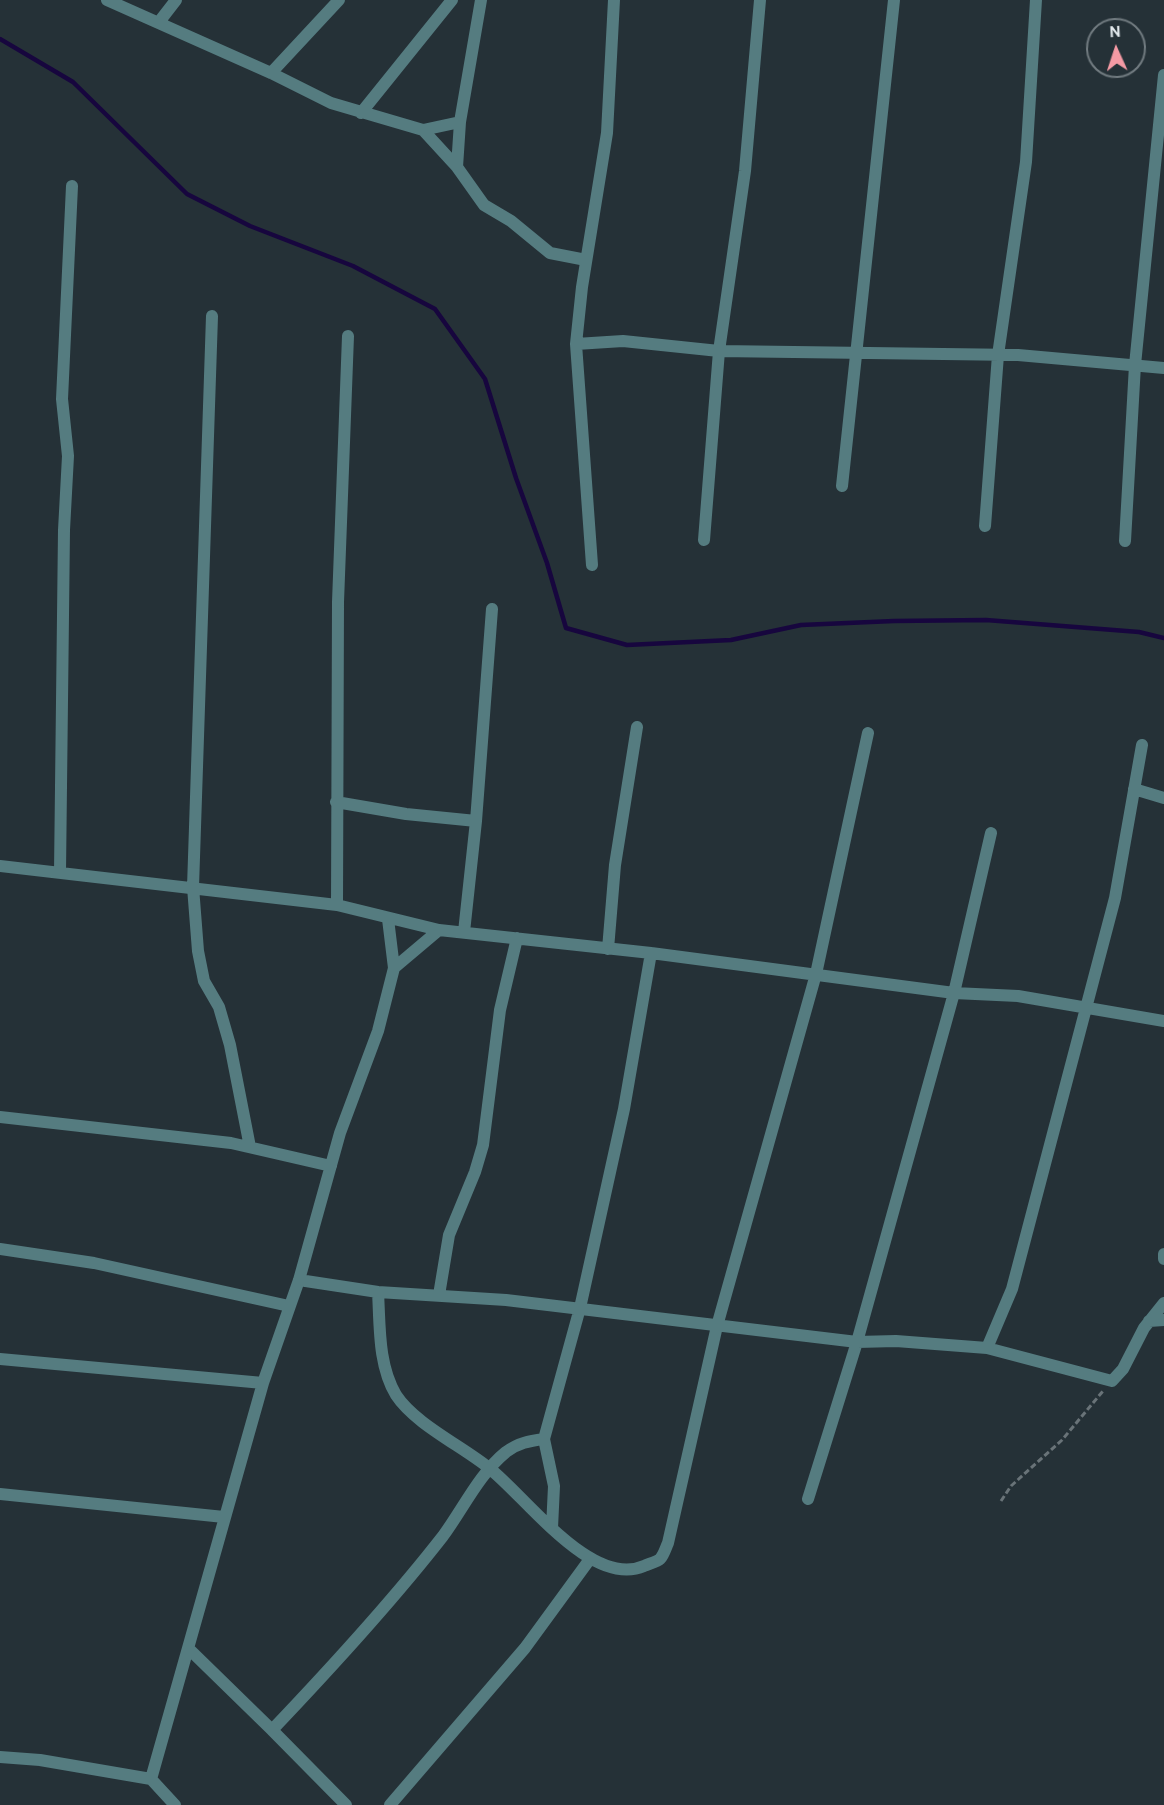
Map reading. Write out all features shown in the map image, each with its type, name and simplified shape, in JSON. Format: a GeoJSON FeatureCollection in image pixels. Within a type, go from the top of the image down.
{"type":"FeatureCollection","features":[{"type":"Feature","properties":{"kind":"street"},"geometry":{"type":"LineString","coordinates":[[107,0],[271,73],[331,104],[423,130],[460,122]]}},
{"type":"Feature","properties":{"kind":"street"},"geometry":{"type":"LineString","coordinates":[[159,22],[176,0]]}},
{"type":"Feature","properties":{"kind":"street"},"geometry":{"type":"LineString","coordinates":[[271,73],[339,0]]}},
{"type":"Feature","properties":{"kind":"street"},"geometry":{"type":"LineString","coordinates":[[361,113],[452,0]]}},
{"type":"Feature","properties":{"kind":"street"},"geometry":{"type":"LineString","coordinates":[[458,166],[460,122],[481,0]]}},
{"type":"Feature","properties":{"kind":"street"},"geometry":{"type":"LineString","coordinates":[[592,565],[576,344],[586,260],[607,133],[614,0]]}},
{"type":"Feature","properties":{"kind":"street"},"geometry":{"type":"LineString","coordinates":[[704,540],[719,351],[745,171],[760,0]]}},
{"type":"Feature","properties":{"kind":"street"},"geometry":{"type":"LineString","coordinates":[[842,486],[859,353],[894,0]]}},
{"type":"Feature","properties":{"kind":"street"},"geometry":{"type":"LineString","coordinates":[[985,526],[998,355],[1026,162],[1036,0]]}},
{"type":"Feature","properties":{"kind":"street"},"geometry":{"type":"LineString","coordinates":[[1125,541],[1135,365],[1164,75]]}},
{"type":"Feature","properties":{"kind":"street"},"geometry":{"type":"LineString","coordinates":[[423,130],[458,166],[484,205],[511,220],[550,253],[586,260]]}},
{"type":"Feature","properties":{"kind":"street"},"geometry":{"type":"LineString","coordinates":[[60,872],[64,530],[68,456],[62,399],[72,186]]}},
{"type":"Feature","properties":{"kind":"street"},"geometry":{"type":"LineString","coordinates":[[212,316],[193,887],[198,951],[204,981],[219,1007],[230,1045],[250,1148]]}},
{"type":"Feature","properties":{"kind":"street"},"geometry":{"type":"LineString","coordinates":[[337,905],[338,602],[348,336]]}},
{"type":"Feature","properties":{"kind":"street"},"geometry":{"type":"LineString","coordinates":[[576,344],[623,341],[719,351],[998,355],[1164,368]]}},
{"type":"Feature","properties":{"kind":"street"},"geometry":{"type":"LineString","coordinates":[[464,932],[476,821],[492,609]]}},
{"type":"Feature","properties":{"kind":"street"},"geometry":{"type":"LineString","coordinates":[[608,949],[615,865],[638,727]]}},
{"type":"Feature","properties":{"kind":"street"},"geometry":{"type":"LineString","coordinates":[[378,1292],[386,1371],[397,1396],[417,1416],[490,1469],[552,1528],[590,1560],[611,1569],[637,1569],[660,1559],[668,1543],[717,1326],[816,974],[868,733]]}},
{"type":"Feature","properties":{"kind":"street"},"geometry":{"type":"LineString","coordinates":[[987,1348],[1012,1289],[1115,898],[1142,745]]}},
{"type":"Feature","properties":{"kind":"street"},"geometry":{"type":"LineString","coordinates":[[1134,789],[1164,798]]}},
{"type":"Feature","properties":{"kind":"street"},"geometry":{"type":"LineString","coordinates":[[336,802],[406,814],[476,821]]}},
{"type":"Feature","properties":{"kind":"street"},"geometry":{"type":"LineString","coordinates":[[808,1499],[857,1342],[954,993],[991,834]]}},
{"type":"Feature","properties":{"kind":"street"},"geometry":{"type":"LineString","coordinates":[[0,866],[337,905],[439,930],[651,953],[954,993],[1018,996],[1164,1021]]}},
{"type":"Feature","properties":{"kind":"street"},"geometry":{"type":"LineString","coordinates":[[151,1779],[263,1383],[299,1280],[340,1133],[378,1031],[394,968],[388,919]]}},
{"type":"Feature","properties":{"kind":"street"},"geometry":{"type":"LineString","coordinates":[[394,968],[439,930]]}},
{"type":"Feature","properties":{"kind":"street"},"geometry":{"type":"LineString","coordinates":[[439,1295],[449,1235],[475,1172],[483,1145],[500,1010],[517,938]]}},
{"type":"Feature","properties":{"kind":"street"},"geometry":{"type":"LineString","coordinates":[[552,1528],[554,1486],[544,1439],[580,1308],[624,1108],[651,953]]}},
{"type":"Feature","properties":{"kind":"street"},"geometry":{"type":"LineString","coordinates":[[0,1117],[231,1143],[331,1166]]}},
{"type":"Feature","properties":{"kind":"street"},"geometry":{"type":"LineString","coordinates":[[0,1249],[94,1263],[290,1306]]}},
{"type":"Feature","properties":{"kind":"street"},"geometry":{"type":"LineString","coordinates":[[1164,1254],[1164,1259]]}},
{"type":"Feature","properties":{"kind":"street"},"geometry":{"type":"LineString","coordinates":[[299,1280],[378,1292],[439,1295],[580,1308],[857,1342],[896,1341],[987,1348],[1112,1380],[1123,1369],[1149,1321],[1164,1303]]}},
{"type":"Feature","properties":{"kind":"street"},"geometry":{"type":"LineString","coordinates":[[1149,1321],[1164,1320]]}},
{"type":"Feature","properties":{"kind":"street"},"geometry":{"type":"LineString","coordinates":[[0,1359],[263,1383]]}},
{"type":"Feature","properties":{"kind":"street"},"geometry":{"type":"LineString","coordinates":[[272,1730],[378,1614],[443,1534],[490,1469],[506,1452],[523,1442],[544,1439]]}},
{"type":"Feature","properties":{"kind":"street"},"geometry":{"type":"LineString","coordinates":[[0,1494],[224,1517]]}},
{"type":"Feature","properties":{"kind":"street"},"geometry":{"type":"LineString","coordinates":[[390,1805],[525,1648],[590,1560]]}},
{"type":"Feature","properties":{"kind":"street"},"geometry":{"type":"LineString","coordinates":[[189,1649],[346,1805]]}},
{"type":"Feature","properties":{"kind":"street"},"geometry":{"type":"LineString","coordinates":[[0,1758],[40,1760],[151,1779],[175,1805]]}},
{"type":"Feature","properties":{"kind":"path"},"geometry":{"type":"LineString","coordinates":[[1000,1501],[1011,1486],[1069,1432],[1112,1380]]}},
{"type":"Feature","properties":{"kind":"waterway"},"geometry":{"type":"LineString","coordinates":[[0,39],[73,82],[187,194],[250,226],[353,266],[435,309],[485,379],[516,478],[547,563],[566,628],[627,645],[731,640],[801,625],[894,621],[986,620],[1139,632],[1164,638]]}}]}
